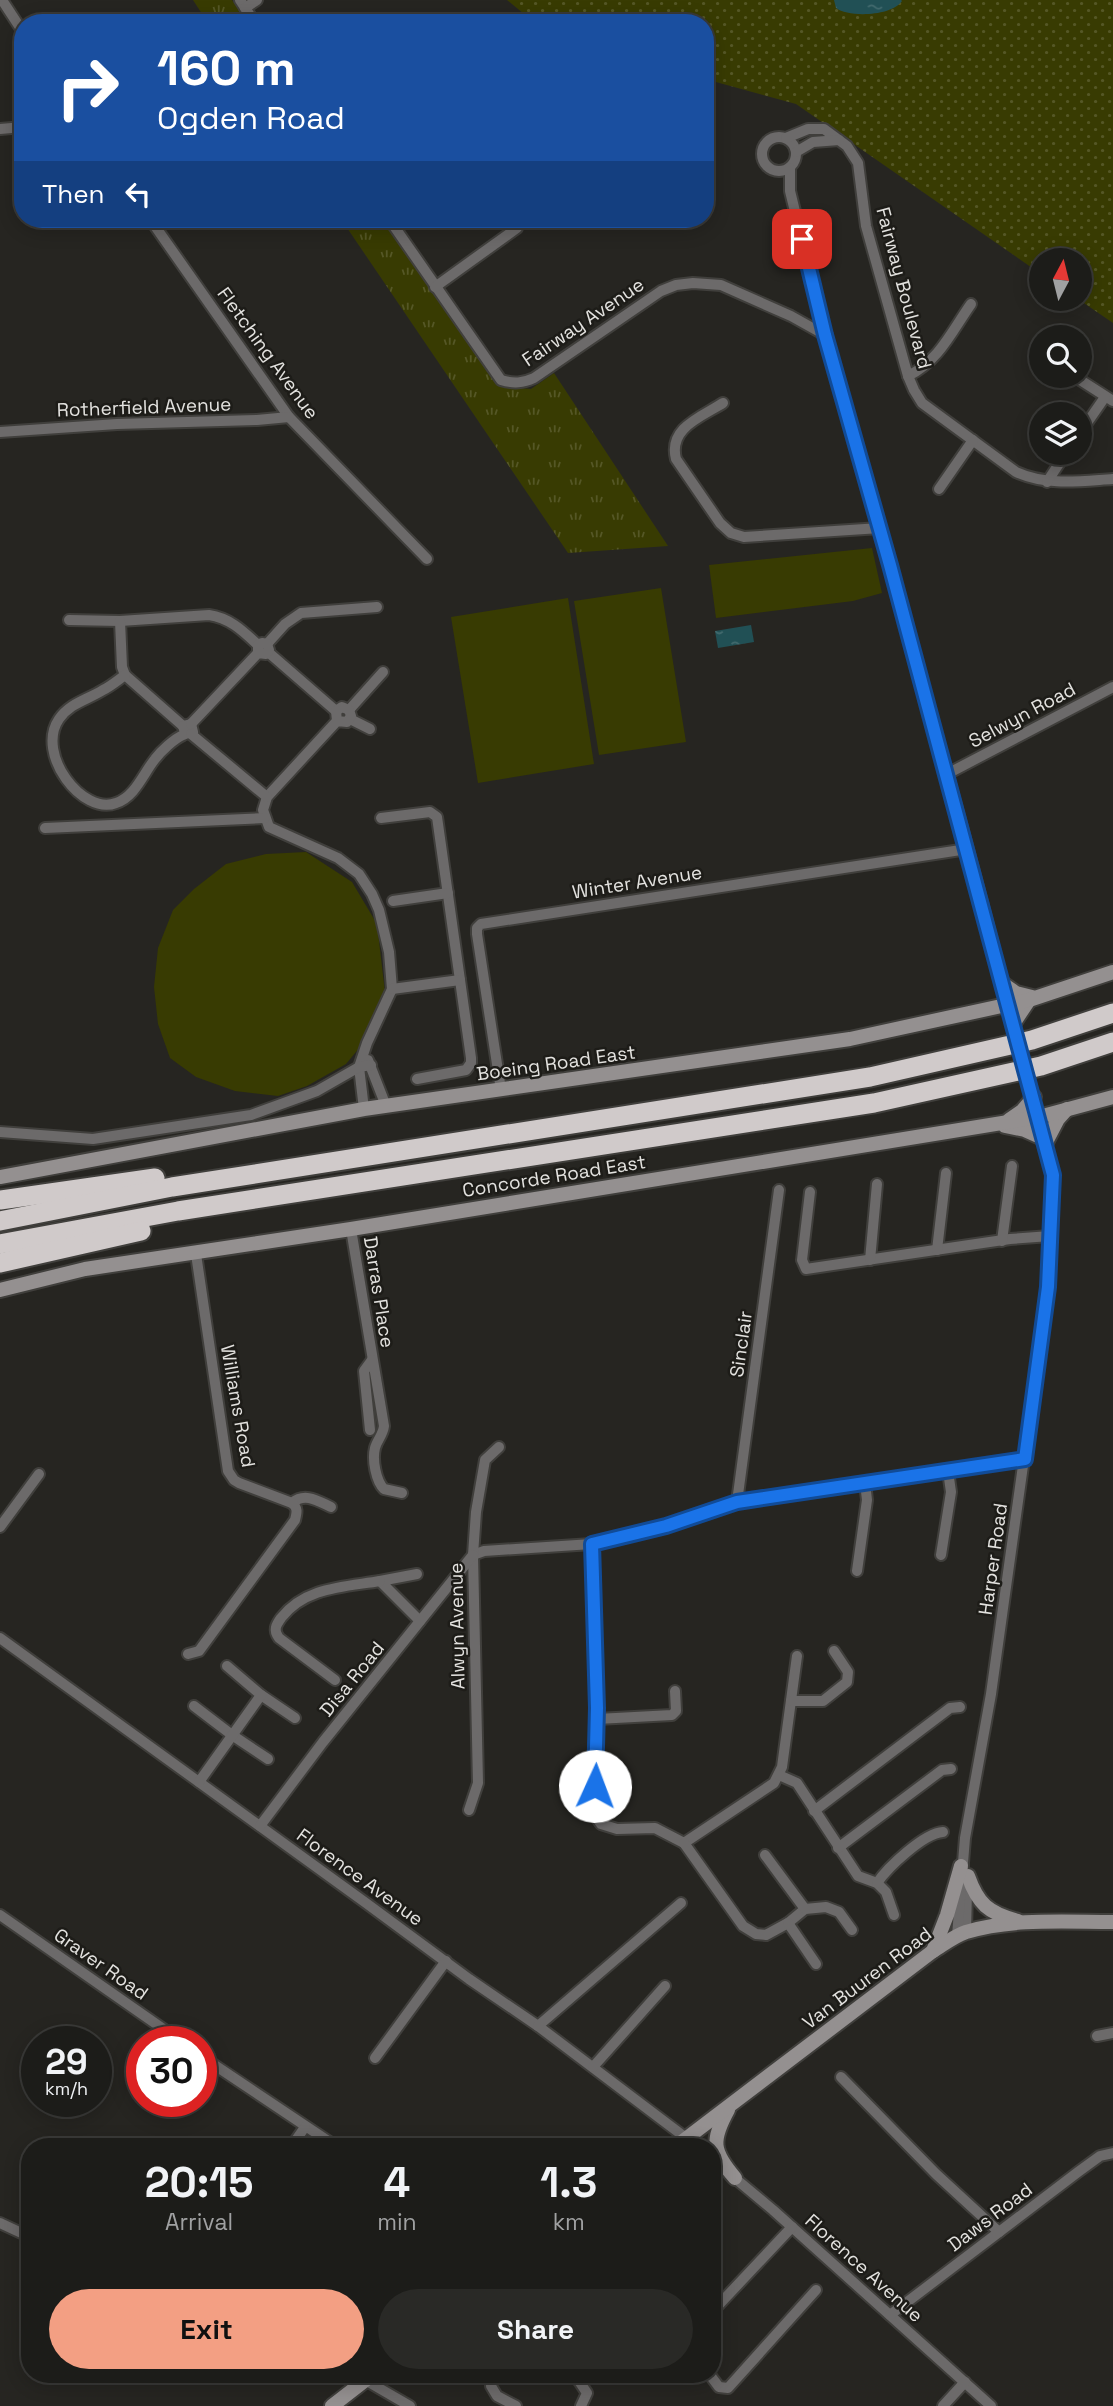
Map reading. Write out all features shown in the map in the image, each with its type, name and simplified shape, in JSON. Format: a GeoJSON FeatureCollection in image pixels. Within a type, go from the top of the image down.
{"type":"FeatureCollection","features":[{"type":"Feature","properties":{"kind":"highway"},"geometry":{"type":"LineString","coordinates":[[0,1222],[172,1187],[870,1077],[1032,1040],[1113,1013]]}},
{"type":"Feature","properties":{"kind":"highway"},"geometry":{"type":"LineString","coordinates":[[0,1244],[178,1211],[874,1103],[1041,1066],[1113,1042]]}},
{"type":"Feature","properties":{"kind":"highway"},"geometry":{"type":"LineString","coordinates":[[0,1200],[168,1176],[327,1162]]}},
{"type":"Feature","properties":{"kind":"highway"},"geometry":{"type":"LineString","coordinates":[[0,1263],[45,1251],[389,1180]]}},
{"type":"Feature","properties":{"kind":"main road","name":"Boeing Road East"},"geometry":{"type":"LineString","coordinates":[[0,1177],[363,1109],[850,1039],[1033,999],[1113,972]]}},
{"type":"Feature","properties":{"kind":"main road"},"geometry":{"type":"LineString","coordinates":[[988,1009],[1013,1025],[1033,999],[1016,993],[1003,984]]}},
{"type":"Feature","properties":{"kind":"main road"},"geometry":{"type":"LineString","coordinates":[[1033,1097],[1067,1109],[1045,1141],[1025,1130],[1001,1123],[1022,1111],[1033,1097]]}},
{"type":"Feature","properties":{"kind":"main road","name":"Concorde Road East"},"geometry":{"type":"LineString","coordinates":[[0,1290],[85,1269],[195,1254],[1039,1117],[1113,1097]]}},
{"type":"Feature","properties":{"kind":"main road"},"geometry":{"type":"LineString","coordinates":[[964,1871],[975,1895],[985,1907],[1021,1922]]}},
{"type":"Feature","properties":{"kind":"main road"},"geometry":{"type":"LineString","coordinates":[[933,1951],[964,1871]]}},
{"type":"Feature","properties":{"kind":"main road","name":"Van Buuren Road"},"geometry":{"type":"LineString","coordinates":[[694,2138],[731,2105],[933,1951],[962,1934],[1021,1922],[1113,1922]]}},
{"type":"Feature","properties":{"kind":"main road"},"geometry":{"type":"LineString","coordinates":[[716,2138],[731,2105]]}},
{"type":"Feature","properties":{"kind":"main road"},"geometry":{"type":"LineString","coordinates":[[721,2160],[735,2178]]}},
{"type":"Feature","properties":{"kind":"main road"},"geometry":{"type":"LineString","coordinates":[[332,2406],[361,2383]]}},
{"type":"Feature","properties":{"kind":"street"},"geometry":{"type":"LineString","coordinates":[[2,0],[14,18]]}},
{"type":"Feature","properties":{"kind":"street"},"geometry":{"type":"LineString","coordinates":[[242,4],[257,0]]}},
{"type":"Feature","properties":{"kind":"street"},"geometry":{"type":"LineString","coordinates":[[790,191],[775,171],[764,163],[763,148],[772,139],[786,138],[813,128],[829,131],[839,140]]}},
{"type":"Feature","properties":{"kind":"street"},"geometry":{"type":"LineString","coordinates":[[775,171],[783,172],[796,160],[793,144],[786,138]]}},
{"type":"Feature","properties":{"kind":"street"},"geometry":{"type":"LineString","coordinates":[[796,152],[813,142],[839,140]]}},
{"type":"Feature","properties":{"kind":"street","name":"Fairway Boulevard"},"geometry":{"type":"LineString","coordinates":[[839,140],[847,146],[858,163],[866,226],[908,376],[922,403],[1016,472],[1047,482],[1113,479]]}},
{"type":"Feature","properties":{"kind":"street"},"geometry":{"type":"LineString","coordinates":[[790,168],[790,191]]}},
{"type":"Feature","properties":{"kind":"street","name":"Harper Road"},"geometry":{"type":"LineString","coordinates":[[790,191],[825,335],[947,774],[1053,1175],[1048,1287],[991,1694],[967,1831],[962,1934]]}},
{"type":"Feature","properties":{"kind":"street","name":"Fletching Avenue"},"geometry":{"type":"LineString","coordinates":[[156,228],[289,416],[427,559]]}},
{"type":"Feature","properties":{"kind":"street","name":"Fairway Avenue"},"geometry":{"type":"LineString","coordinates":[[395,228],[501,380],[510,383],[534,378],[661,291],[677,285],[721,285],[791,316],[825,335]]}},
{"type":"Feature","properties":{"kind":"street"},"geometry":{"type":"LineString","coordinates":[[435,287],[517,228]]}},
{"type":"Feature","properties":{"kind":"street"},"geometry":{"type":"LineString","coordinates":[[908,376],[933,360],[971,304]]}},
{"type":"Feature","properties":{"kind":"street"},"geometry":{"type":"LineString","coordinates":[[1092,388],[1109,399],[1092,419]]}},
{"type":"Feature","properties":{"kind":"street"},"geometry":{"type":"LineString","coordinates":[[723,403],[680,430],[674,447],[676,459],[725,528],[744,537],[880,528]]}},
{"type":"Feature","properties":{"kind":"street","name":"Rotherfield Avenue"},"geometry":{"type":"LineString","coordinates":[[0,432],[117,424],[257,420],[289,416]]}},
{"type":"Feature","properties":{"kind":"street"},"geometry":{"type":"LineString","coordinates":[[939,489],[973,440]]}},
{"type":"Feature","properties":{"kind":"street"},"geometry":{"type":"LineString","coordinates":[[1047,482],[1058,465]]}},
{"type":"Feature","properties":{"kind":"street"},"geometry":{"type":"LineString","coordinates":[[125,675],[102,691],[76,703],[59,719],[53,730],[54,758],[67,782],[100,804],[118,803],[132,791],[155,759],[188,729],[285,624],[301,613],[377,607]]}},
{"type":"Feature","properties":{"kind":"street"},"geometry":{"type":"LineString","coordinates":[[69,620],[218,617],[240,628],[344,723],[383,672]]}},
{"type":"Feature","properties":{"kind":"street"},"geometry":{"type":"LineString","coordinates":[[120,621],[122,667],[125,675],[267,797]]}},
{"type":"Feature","properties":{"kind":"street","name":"Selwyn Road"},"geometry":{"type":"LineString","coordinates":[[947,774],[1113,687]]}},
{"type":"Feature","properties":{"kind":"street"},"geometry":{"type":"LineString","coordinates":[[349,715],[370,729]]}},
{"type":"Feature","properties":{"kind":"street"},"geometry":{"type":"LineString","coordinates":[[337,716],[267,797],[263,810],[269,827],[338,858],[359,874],[379,910],[389,951],[392,989],[367,1043],[359,1068],[363,1109]]}},
{"type":"Feature","properties":{"kind":"street"},"geometry":{"type":"LineString","coordinates":[[381,818],[430,812],[437,817],[460,980],[471,1063],[466,1070],[459,1073],[417,1079]]}},
{"type":"Feature","properties":{"kind":"street"},"geometry":{"type":"LineString","coordinates":[[46,828],[265,818]]}},
{"type":"Feature","properties":{"kind":"street","name":"Winter Avenue"},"geometry":{"type":"LineString","coordinates":[[501,1090],[477,934],[481,924],[967,849]]}},
{"type":"Feature","properties":{"kind":"street"},"geometry":{"type":"LineString","coordinates":[[393,901],[447,893]]}},
{"type":"Feature","properties":{"kind":"street"},"geometry":{"type":"LineString","coordinates":[[392,989],[460,980]]}},
{"type":"Feature","properties":{"kind":"street"},"geometry":{"type":"LineString","coordinates":[[364,1055],[371,1065],[386,1106]]}},
{"type":"Feature","properties":{"kind":"street"},"geometry":{"type":"LineString","coordinates":[[0,1132],[93,1139],[251,1115],[317,1091],[359,1068],[371,1065]]}},
{"type":"Feature","properties":{"kind":"street"},"geometry":{"type":"LineString","coordinates":[[1002,1241],[1012,1166]]}},
{"type":"Feature","properties":{"kind":"street"},"geometry":{"type":"LineString","coordinates":[[937,1250],[946,1173]]}},
{"type":"Feature","properties":{"kind":"street"},"geometry":{"type":"LineString","coordinates":[[870,1260],[877,1184]]}},
{"type":"Feature","properties":{"kind":"street","name":"Sinclair"},"geometry":{"type":"LineString","coordinates":[[737,1502],[779,1190]]}},
{"type":"Feature","properties":{"kind":"street"},"geometry":{"type":"LineString","coordinates":[[810,1192],[802,1260],[803,1267],[809,1269],[1050,1236]]}},
{"type":"Feature","properties":{"kind":"street","name":"Darras Place"},"geometry":{"type":"LineString","coordinates":[[351,1229],[384,1426],[374,1453],[377,1477],[384,1489],[402,1493]]}},
{"type":"Feature","properties":{"kind":"street","name":"Williams Road"},"geometry":{"type":"LineString","coordinates":[[195,1254],[228,1471],[239,1483],[292,1503],[298,1498],[311,1498],[331,1507]]}},
{"type":"Feature","properties":{"kind":"street"},"geometry":{"type":"LineString","coordinates":[[370,1430],[364,1371],[372,1360]]}},
{"type":"Feature","properties":{"kind":"street","name":"Alwyn Avenue"},"geometry":{"type":"LineString","coordinates":[[469,1810],[478,1783],[473,1555],[475,1512],[485,1461],[499,1447]]}},
{"type":"Feature","properties":{"kind":"street"},"geometry":{"type":"LineString","coordinates":[[473,1555],[484,1551],[592,1544],[666,1526],[737,1502],[1025,1459]]}},
{"type":"Feature","properties":{"kind":"street"},"geometry":{"type":"LineString","coordinates":[[941,1555],[951,1492],[948,1471]]}},
{"type":"Feature","properties":{"kind":"street"},"geometry":{"type":"LineString","coordinates":[[0,1527],[39,1474]]}},
{"type":"Feature","properties":{"kind":"street"},"geometry":{"type":"LineString","coordinates":[[857,1571],[867,1500],[865,1483]]}},
{"type":"Feature","properties":{"kind":"street"},"geometry":{"type":"LineString","coordinates":[[188,1654],[199,1651],[295,1520],[297,1508],[292,1503]]}},
{"type":"Feature","properties":{"kind":"street"},"geometry":{"type":"LineString","coordinates":[[592,1544],[597,1719],[594,1808],[598,1821],[617,1829],[655,1828],[684,1843],[743,1926],[760,1935],[788,1923],[805,1909],[834,1909],[852,1930]]}},
{"type":"Feature","properties":{"kind":"street","name":"Disa Road"},"geometry":{"type":"LineString","coordinates":[[260,1826],[323,1742],[473,1555]]}},
{"type":"Feature","properties":{"kind":"street"},"geometry":{"type":"LineString","coordinates":[[335,1680],[275,1633],[275,1628],[287,1611],[303,1597],[322,1591],[417,1574]]}},
{"type":"Feature","properties":{"kind":"street"},"geometry":{"type":"LineString","coordinates":[[380,1581],[420,1621]]}},
{"type":"Feature","properties":{"kind":"street","name":"Florence Avenue"},"geometry":{"type":"LineString","coordinates":[[0,1638],[538,2026],[680,2138]]}},
{"type":"Feature","properties":{"kind":"street"},"geometry":{"type":"LineString","coordinates":[[791,1701],[823,1701],[847,1682],[848,1672],[834,1651]]}},
{"type":"Feature","properties":{"kind":"street"},"geometry":{"type":"LineString","coordinates":[[684,1843],[767,1788],[779,1775],[797,1656]]}},
{"type":"Feature","properties":{"kind":"street"},"geometry":{"type":"LineString","coordinates":[[227,1666],[261,1695],[295,1718]]}},
{"type":"Feature","properties":{"kind":"street"},"geometry":{"type":"LineString","coordinates":[[597,1719],[672,1715],[676,1711],[675,1690]]}},
{"type":"Feature","properties":{"kind":"street"},"geometry":{"type":"LineString","coordinates":[[198,1782],[261,1695]]}},
{"type":"Feature","properties":{"kind":"street"},"geometry":{"type":"LineString","coordinates":[[194,1706],[268,1759]]}},
{"type":"Feature","properties":{"kind":"street"},"geometry":{"type":"LineString","coordinates":[[814,1811],[950,1709],[960,1707]]}},
{"type":"Feature","properties":{"kind":"street"},"geometry":{"type":"LineString","coordinates":[[838,1848],[942,1770],[951,1769]]}},
{"type":"Feature","properties":{"kind":"street"},"geometry":{"type":"LineString","coordinates":[[779,1775],[797,1783],[858,1876],[877,1883],[886,1892],[894,1916]]}},
{"type":"Feature","properties":{"kind":"street"},"geometry":{"type":"LineString","coordinates":[[877,1883],[889,1867],[933,1833],[943,1832]]}},
{"type":"Feature","properties":{"kind":"street"},"geometry":{"type":"LineString","coordinates":[[765,1855],[805,1909]]}},
{"type":"Feature","properties":{"kind":"street"},"geometry":{"type":"LineString","coordinates":[[538,2026],[681,1903]]}},
{"type":"Feature","properties":{"kind":"street","name":"Graver Road"},"geometry":{"type":"LineString","coordinates":[[0,1915],[159,2026]]}},
{"type":"Feature","properties":{"kind":"street"},"geometry":{"type":"LineString","coordinates":[[788,1923],[816,1964]]}},
{"type":"Feature","properties":{"kind":"street"},"geometry":{"type":"LineString","coordinates":[[374,2058],[446,1961]]}},
{"type":"Feature","properties":{"kind":"street"},"geometry":{"type":"LineString","coordinates":[[593,2067],[665,1986]]}},
{"type":"Feature","properties":{"kind":"street"},"geometry":{"type":"LineString","coordinates":[[1097,2036],[1113,2033]]}},
{"type":"Feature","properties":{"kind":"street"},"geometry":{"type":"LineString","coordinates":[[217,2067],[323,2138]]}},
{"type":"Feature","properties":{"kind":"street"},"geometry":{"type":"LineString","coordinates":[[841,2077],[936,2174],[999,2232]]}},
{"type":"Feature","properties":{"kind":"street"},"geometry":{"type":"LineString","coordinates":[[297,2138],[305,2127]]}},
{"type":"Feature","properties":{"kind":"street","name":"Daws Road"},"geometry":{"type":"LineString","coordinates":[[890,2315],[1100,2157],[1113,2153]]}},
{"type":"Feature","properties":{"kind":"street","name":"Florence Avenue"},"geometry":{"type":"LineString","coordinates":[[721,2166],[991,2406]]}},
{"type":"Feature","properties":{"kind":"street"},"geometry":{"type":"LineString","coordinates":[[0,2223],[21,2233]]}},
{"type":"Feature","properties":{"kind":"street"},"geometry":{"type":"LineString","coordinates":[[721,2302],[792,2227]]}},
{"type":"Feature","properties":{"kind":"street"},"geometry":{"type":"LineString","coordinates":[[716,2383],[719,2388],[728,2388],[816,2290]]}},
{"type":"Feature","properties":{"kind":"street"},"geometry":{"type":"LineString","coordinates":[[943,2406],[965,2382]]}},
{"type":"Feature","properties":{"kind":"street"},"geometry":{"type":"LineString","coordinates":[[377,2383],[410,2406]]}},
{"type":"Feature","properties":{"kind":"street"},"geometry":{"type":"LineString","coordinates":[[492,2383],[497,2396],[516,2406]]}},
{"type":"Feature","properties":{"kind":"street"},"geometry":{"type":"LineString","coordinates":[[580,2383],[587,2393],[581,2406]]}},
{"type":"Feature","properties":{"kind":"green space"},"geometry":{"type":"Polygon","coordinates":[[[193,0],[232,0],[241,14],[202,14],[193,0]]]}},
{"type":"Feature","properties":{"kind":"green space"},"geometry":{"type":"Polygon","coordinates":[[[507,0],[1113,0],[1113,323],[1092,309],[1092,248],[1029,248],[1029,266],[796,104],[714,81],[714,14],[524,14],[507,0]]]}},
{"type":"Feature","properties":{"kind":"green space"},"geometry":{"type":"Polygon","coordinates":[[[347,228],[389,228],[498,386],[531,389],[554,373],[668,546],[568,553],[347,228]]]}},
{"type":"Feature","properties":{"kind":"green space"},"geometry":{"type":"Polygon","coordinates":[[[872,548],[882,593],[853,601],[716,618],[709,565],[872,548]]]}},
{"type":"Feature","properties":{"kind":"green space"},"geometry":{"type":"Polygon","coordinates":[[[661,588],[686,742],[599,755],[574,601],[661,588]]]}},
{"type":"Feature","properties":{"kind":"green space"},"geometry":{"type":"Polygon","coordinates":[[[568,598],[594,764],[478,783],[451,617],[568,598]]]}},
{"type":"Feature","properties":{"kind":"green space"},"geometry":{"type":"Polygon","coordinates":[[[306,852],[352,882],[377,924],[385,992],[365,1041],[346,1064],[307,1086],[278,1096],[235,1091],[196,1077],[170,1058],[158,1024],[154,987],[158,948],[173,910],[226,864],[266,854],[306,852]]]}},
{"type":"Feature","properties":{"kind":"water"},"geometry":{"type":"Polygon","coordinates":[[[834,0],[902,1],[889,10],[860,14],[836,8],[834,0]]]}},
{"type":"Feature","properties":{"kind":"water"},"geometry":{"type":"Polygon","coordinates":[[[751,625],[754,642],[718,648],[715,631],[751,625]]]}},
{"type":"Feature","properties":{"kind":"route"},"geometry":{"type":"LineString","coordinates":[[595,1786],[597,1708],[592,1544],[666,1526],[737,1502],[1025,1459],[1048,1287],[1053,1175],[890,565],[825,335],[802,239]]}}]}
